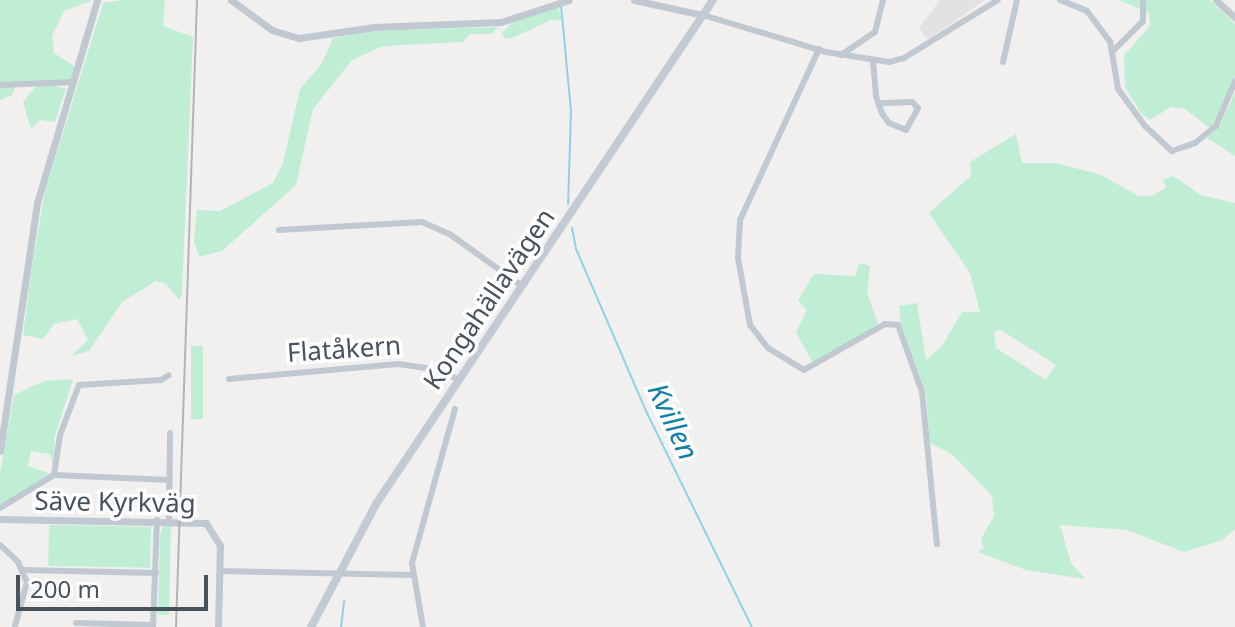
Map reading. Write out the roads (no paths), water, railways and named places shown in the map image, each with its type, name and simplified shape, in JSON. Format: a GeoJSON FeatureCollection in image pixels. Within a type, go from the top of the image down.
{"type":"FeatureCollection","features":[{"type":"Feature","properties":{"kind":"main road","name":"Kongahällavägen"},"geometry":{"type":"LineString","coordinates":[[311,627],[335,576],[459,380],[713,0]]}},
{"type":"Feature","properties":{"kind":"street"},"geometry":{"type":"LineString","coordinates":[[0,451],[37,203],[97,0]]}},
{"type":"Feature","properties":{"kind":"street"},"geometry":{"type":"LineString","coordinates":[[231,0],[272,30],[299,38],[379,26],[501,22],[569,0]]}},
{"type":"Feature","properties":{"kind":"street"},"geometry":{"type":"LineString","coordinates":[[634,0],[703,15],[841,55],[873,61],[904,58],[998,0]]}},
{"type":"Feature","properties":{"kind":"street"},"geometry":{"type":"LineString","coordinates":[[841,55],[875,32],[883,0]]}},
{"type":"Feature","properties":{"kind":"street"},"geometry":{"type":"LineString","coordinates":[[1003,62],[1017,0]]}},
{"type":"Feature","properties":{"kind":"street"},"geometry":{"type":"LineString","coordinates":[[1060,0],[1087,11],[1113,51],[1118,89],[1145,126],[1175,152],[1216,126],[1235,81]]}},
{"type":"Feature","properties":{"kind":"street"},"geometry":{"type":"LineString","coordinates":[[1113,51],[1143,21],[1143,0]]}},
{"type":"Feature","properties":{"kind":"street"},"geometry":{"type":"LineString","coordinates":[[1216,0],[1235,18]]}},
{"type":"Feature","properties":{"kind":"street"},"geometry":{"type":"LineString","coordinates":[[819,49],[740,220],[738,258],[750,325],[768,348],[804,370],[885,324],[898,325],[922,392],[937,544]]}},
{"type":"Feature","properties":{"kind":"street"},"geometry":{"type":"LineString","coordinates":[[873,61],[879,103],[889,123],[903,130],[910,127],[918,108],[912,102],[879,103]]}},
{"type":"Feature","properties":{"kind":"street"},"geometry":{"type":"LineString","coordinates":[[0,85],[74,82]]}},
{"type":"Feature","properties":{"kind":"street"},"geometry":{"type":"LineString","coordinates":[[279,230],[422,222],[451,235],[522,286]]}},
{"type":"Feature","properties":{"kind":"street","name":"Flatåkern"},"geometry":{"type":"LineString","coordinates":[[229,379],[398,364],[440,370],[459,380]]}},
{"type":"Feature","properties":{"kind":"street"},"geometry":{"type":"LineString","coordinates":[[54,475],[60,435],[79,385],[161,380],[169,375]]}},
{"type":"Feature","properties":{"kind":"street"},"geometry":{"type":"LineString","coordinates":[[423,627],[412,575],[418,534],[455,409]]}},
{"type":"Feature","properties":{"kind":"street"},"geometry":{"type":"LineString","coordinates":[[169,519],[170,433]]}},
{"type":"Feature","properties":{"kind":"street"},"geometry":{"type":"LineString","coordinates":[[0,508],[54,475],[170,480]]}},
{"type":"Feature","properties":{"kind":"street","name":"Säve Kyrkväg"},"geometry":{"type":"LineString","coordinates":[[0,519],[169,519],[211,526],[220,545],[220,571]]}},
{"type":"Feature","properties":{"kind":"street"},"geometry":{"type":"LineString","coordinates":[[76,623],[153,626],[157,520]]}},
{"type":"Feature","properties":{"kind":"street"},"geometry":{"type":"LineString","coordinates":[[0,545],[23,570],[25,597],[15,626]]}},
{"type":"Feature","properties":{"kind":"street"},"geometry":{"type":"LineString","coordinates":[[23,570],[156,573]]}},
{"type":"Feature","properties":{"kind":"street"},"geometry":{"type":"LineString","coordinates":[[218,627],[220,571],[335,576],[412,575]]}},
{"type":"Feature","properties":{"kind":"waterway","name":"Kvillen"},"geometry":{"type":"LineString","coordinates":[[561,5],[571,111],[568,204]]}},
{"type":"Feature","properties":{"kind":"waterway","name":"Kvillen"},"geometry":{"type":"LineString","coordinates":[[572,228],[576,249],[647,413],[752,627]]}},
{"type":"Feature","properties":{"kind":"waterway"},"geometry":{"type":"LineString","coordinates":[[341,627],[344,601]]}},
{"type":"Feature","properties":{"kind":"railway"},"geometry":{"type":"LineString","coordinates":[[176,627],[197,0]]}}]}
